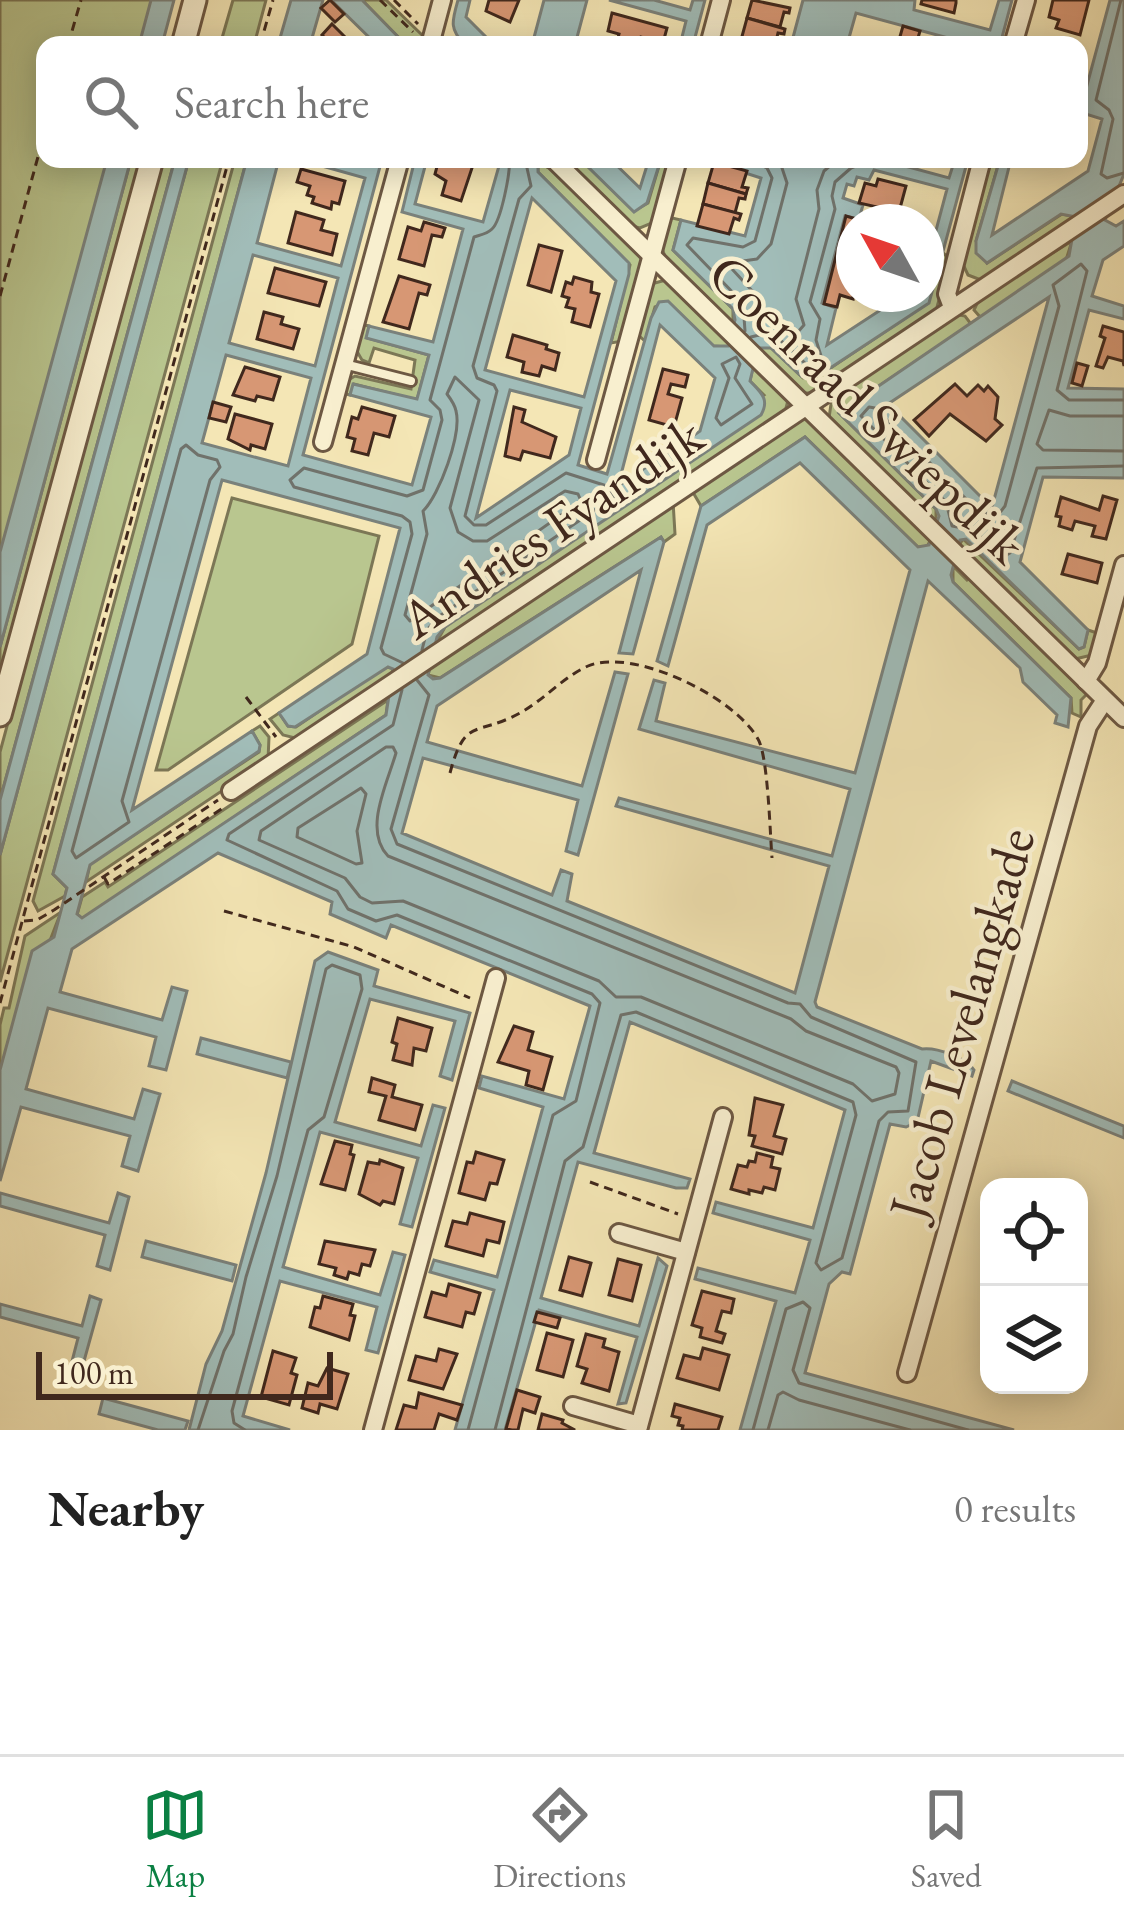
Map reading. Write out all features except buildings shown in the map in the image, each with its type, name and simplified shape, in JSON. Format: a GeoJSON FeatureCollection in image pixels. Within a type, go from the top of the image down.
{"type":"FeatureCollection","features":[{"type":"Feature","properties":{"kind":"street"},"geometry":{"type":"LineString","coordinates":[[185,36],[195,0]]}},
{"type":"Feature","properties":{"kind":"street"},"geometry":{"type":"LineString","coordinates":[[434,36],[442,0]]}},
{"type":"Feature","properties":{"kind":"street"},"geometry":{"type":"LineString","coordinates":[[711,36],[721,0]]}},
{"type":"Feature","properties":{"kind":"street"},"geometry":{"type":"LineString","coordinates":[[1016,36],[1026,0]]}},
{"type":"Feature","properties":{"kind":"street"},"geometry":{"type":"LineString","coordinates":[[0,715],[150,168]]}},
{"type":"Feature","properties":{"kind":"street"},"geometry":{"type":"LineString","coordinates":[[323,442],[398,168]]}},
{"type":"Feature","properties":{"kind":"street","name":"Coenraad Swiepdijk"},"geometry":{"type":"LineString","coordinates":[[563,168],[1124,718]]}},
{"type":"Feature","properties":{"kind":"street"},"geometry":{"type":"LineString","coordinates":[[596,460],[676,168]]}},
{"type":"Feature","properties":{"kind":"street"},"geometry":{"type":"LineString","coordinates":[[952,307],[947,295],[980,168]]}},
{"type":"Feature","properties":{"kind":"street","name":"Andries Fyandijk"},"geometry":{"type":"LineString","coordinates":[[231,791],[1122,196]]}},
{"type":"Feature","properties":{"kind":"street"},"geometry":{"type":"LineString","coordinates":[[1086,681],[1097,663],[1124,565]]}},
{"type":"Feature","properties":{"kind":"street","name":"Jacob Levelangkade"},"geometry":{"type":"LineString","coordinates":[[907,1373],[1088,726],[1105,700]]}},
{"type":"Feature","properties":{"kind":"street"},"geometry":{"type":"LineString","coordinates":[[373,1430],[496,978]]}},
{"type":"Feature","properties":{"kind":"street"},"geometry":{"type":"LineString","coordinates":[[573,1406],[639,1428],[723,1117]]}},
{"type":"Feature","properties":{"kind":"street"},"geometry":{"type":"LineString","coordinates":[[619,1233],[686,1252]]}},
{"type":"Feature","properties":{"kind":"lane"},"geometry":{"type":"LineString","coordinates":[[344,364],[411,381]]}},
{"type":"Feature","properties":{"kind":"path"},"geometry":{"type":"LineString","coordinates":[[71,36],[81,0]]}},
{"type":"Feature","properties":{"kind":"path"},"geometry":{"type":"LineString","coordinates":[[263,36],[273,0]]}},
{"type":"Feature","properties":{"kind":"path"},"geometry":{"type":"LineString","coordinates":[[380,0],[424,36]]}},
{"type":"Feature","properties":{"kind":"path"},"geometry":{"type":"LineString","coordinates":[[394,0],[426,36]]}},
{"type":"Feature","properties":{"kind":"path"},"geometry":{"type":"LineString","coordinates":[[0,296],[36,164]]}},
{"type":"Feature","properties":{"kind":"path"},"geometry":{"type":"LineString","coordinates":[[0,1003],[227,168]]}},
{"type":"Feature","properties":{"kind":"path"},"geometry":{"type":"LineString","coordinates":[[450,773],[457,745],[473,730],[508,719],[575,674],[606,662],[641,666],[679,678],[725,705],[760,741],[772,858]]}},
{"type":"Feature","properties":{"kind":"path"},"geometry":{"type":"LineString","coordinates":[[246,697],[287,753]]}},
{"type":"Feature","properties":{"kind":"path"},"geometry":{"type":"LineString","coordinates":[[22,921],[37,920],[54,910],[231,791]]}},
{"type":"Feature","properties":{"kind":"path"},"geometry":{"type":"LineString","coordinates":[[224,911],[354,947],[488,1006]]}},
{"type":"Feature","properties":{"kind":"path"},"geometry":{"type":"LineString","coordinates":[[590,1182],[695,1220]]}},
{"type":"Feature","properties":{"kind":"green space"},"geometry":{"type":"Polygon","coordinates":[[[0,0],[159,0],[149,36],[36,36],[36,168],[112,168],[0,570],[0,0]]]}},
{"type":"Feature","properties":{"kind":"green space"},"geometry":{"type":"Polygon","coordinates":[[[233,0],[266,0],[256,36],[223,36],[233,0]]]}},
{"type":"Feature","properties":{"kind":"green space"},"geometry":{"type":"Polygon","coordinates":[[[362,0],[386,0],[422,36],[397,36],[362,0]]]}},
{"type":"Feature","properties":{"kind":"green space"},"geometry":{"type":"Polygon","coordinates":[[[129,168],[143,168],[0,690],[0,647],[129,168]]]}},
{"type":"Feature","properties":{"kind":"green space"},"geometry":{"type":"Polygon","coordinates":[[[158,168],[173,168],[0,800],[0,752],[158,168]]]}},
{"type":"Feature","properties":{"kind":"green space"},"geometry":{"type":"Polygon","coordinates":[[[187,168],[221,168],[0,982],[0,855],[187,168]]]}},
{"type":"Feature","properties":{"kind":"green space"},"geometry":{"type":"Polygon","coordinates":[[[233,168],[245,168],[53,874],[67,888],[65,896],[38,911],[33,901],[233,168]]]}},
{"type":"Feature","properties":{"kind":"green space"},"geometry":{"type":"Polygon","coordinates":[[[538,168],[557,168],[643,257],[623,341],[611,343],[630,265],[538,168]]]}},
{"type":"Feature","properties":{"kind":"green space"},"geometry":{"type":"Polygon","coordinates":[[[572,168],[589,168],[634,211],[648,203],[658,168],[668,168],[652,223],[632,226],[572,168]]]}},
{"type":"Feature","properties":{"kind":"green space"},"geometry":{"type":"Polygon","coordinates":[[[988,168],[997,168],[976,241],[987,263],[1062,214],[1076,217],[981,280],[968,275],[962,262],[988,168]]]}},
{"type":"Feature","properties":{"kind":"green space"},"geometry":{"type":"Polygon","coordinates":[[[668,217],[681,220],[673,250],[733,309],[733,326],[666,259],[660,243],[668,217]]]}},
{"type":"Feature","properties":{"kind":"green space"},"geometry":{"type":"Polygon","coordinates":[[[1072,241],[1066,260],[981,318],[974,310],[980,297],[1072,241]]]}},
{"type":"Feature","properties":{"kind":"green space"},"geometry":{"type":"Polygon","coordinates":[[[666,280],[730,338],[728,347],[713,346],[668,302],[655,307],[645,341],[636,333],[651,284],[666,280]]]}},
{"type":"Feature","properties":{"kind":"green space"},"geometry":{"type":"Polygon","coordinates":[[[914,312],[935,312],[817,393],[803,393],[757,350],[765,345],[771,348],[803,378],[820,375],[914,312]]]}},
{"type":"Feature","properties":{"kind":"green space"},"geometry":{"type":"Polygon","coordinates":[[[954,314],[965,316],[971,324],[839,413],[936,509],[936,526],[829,418],[832,397],[954,314]]]}},
{"type":"Feature","properties":{"kind":"green space"},"geometry":{"type":"Polygon","coordinates":[[[360,324],[369,326],[367,338],[429,355],[417,400],[354,384],[350,395],[341,393],[345,382],[355,376],[411,389],[415,360],[374,348],[369,363],[362,360],[355,348],[360,324]]]}},
{"type":"Feature","properties":{"kind":"green space"},"geometry":{"type":"Polygon","coordinates":[[[754,362],[788,400],[785,412],[434,647],[445,627],[764,395],[750,381],[754,362]]]}},
{"type":"Feature","properties":{"kind":"green space"},"geometry":{"type":"Polygon","coordinates":[[[802,418],[932,537],[927,547],[918,547],[805,437],[701,506],[691,489],[802,418]]]}},
{"type":"Feature","properties":{"kind":"green space"},"geometry":{"type":"Polygon","coordinates":[[[232,498],[379,536],[352,644],[168,770],[156,770],[232,498]]]}},
{"type":"Feature","properties":{"kind":"green space"},"geometry":{"type":"Polygon","coordinates":[[[673,501],[675,534],[664,542],[661,537],[440,678],[428,675],[431,664],[673,501]]]}},
{"type":"Feature","properties":{"kind":"green space"},"geometry":{"type":"Polygon","coordinates":[[[963,539],[1079,649],[1084,647],[1088,630],[1100,634],[1092,655],[1075,659],[958,547],[963,539]]]}},
{"type":"Feature","properties":{"kind":"green space"},"geometry":{"type":"Polygon","coordinates":[[[953,566],[967,580],[972,576],[1089,692],[1081,700],[1081,717],[1072,713],[1071,698],[953,582],[953,566]]]}},
{"type":"Feature","properties":{"kind":"green space"},"geometry":{"type":"Polygon","coordinates":[[[384,667],[393,668],[392,675],[299,739],[283,735],[270,719],[279,713],[288,726],[296,727],[384,667]]]}},
{"type":"Feature","properties":{"kind":"green space"},"geometry":{"type":"Polygon","coordinates":[[[388,700],[386,715],[82,919],[77,915],[82,897],[105,882],[108,887],[388,700]]]}},
{"type":"Feature","properties":{"kind":"green space"},"geometry":{"type":"Polygon","coordinates":[[[260,726],[269,737],[268,760],[86,882],[90,864],[259,752],[252,731],[260,726]]]}},
{"type":"Feature","properties":{"kind":"green space"},"geometry":{"type":"Polygon","coordinates":[[[61,912],[0,1070],[0,1025],[4,1008],[9,1008],[25,936],[61,912]]]}},
{"type":"Feature","properties":{"kind":"water"},"geometry":{"type":"Polygon","coordinates":[[[151,0],[174,0],[164,36],[141,36],[151,0]]]}},
{"type":"Feature","properties":{"kind":"water"},"geometry":{"type":"Polygon","coordinates":[[[291,0],[323,0],[313,36],[281,36],[291,0]]]}},
{"type":"Feature","properties":{"kind":"water"},"geometry":{"type":"Polygon","coordinates":[[[331,0],[362,0],[397,36],[368,36],[331,0]]]}},
{"type":"Feature","properties":{"kind":"water"},"geometry":{"type":"Polygon","coordinates":[[[458,0],[470,0],[466,17],[485,36],[458,36],[454,14],[458,0]]]}},
{"type":"Feature","properties":{"kind":"water"},"geometry":{"type":"Polygon","coordinates":[[[544,0],[587,0],[577,36],[534,36],[544,0]]]}},
{"type":"Feature","properties":{"kind":"water"},"geometry":{"type":"Polygon","coordinates":[[[609,0],[654,0],[690,10],[693,0],[705,0],[695,36],[682,36],[686,21],[609,0]]]}},
{"type":"Feature","properties":{"kind":"water"},"geometry":{"type":"Polygon","coordinates":[[[803,0],[915,0],[914,10],[990,30],[999,0],[1012,0],[1002,36],[941,36],[856,13],[850,36],[793,36],[803,0]]]}},
{"type":"Feature","properties":{"kind":"water"},"geometry":{"type":"Polygon","coordinates":[[[1110,0],[1124,0],[1124,174],[1105,220],[1116,226],[1124,221],[1124,246],[1103,260],[1092,296],[1124,306],[1124,319],[1089,310],[1068,388],[1124,389],[1124,478],[1043,477],[1020,562],[1088,630],[1084,647],[1079,649],[966,539],[960,540],[951,575],[1071,698],[1068,727],[1055,723],[1057,715],[1023,682],[1020,668],[928,581],[815,1002],[817,1007],[922,1049],[951,1054],[974,1070],[972,1076],[931,1061],[917,1122],[906,1127],[890,1124],[850,1274],[842,1272],[829,1284],[805,1373],[1014,1430],[740,1430],[776,1301],[695,1279],[698,1268],[795,1293],[810,1240],[713,1213],[716,1202],[813,1228],[845,1110],[630,1022],[594,1153],[690,1179],[687,1188],[676,1188],[578,1162],[541,1298],[639,1326],[658,1258],[667,1266],[626,1403],[618,1404],[637,1337],[539,1310],[505,1430],[455,1430],[494,1290],[430,1272],[434,1260],[497,1277],[543,1107],[479,1088],[482,1076],[564,1099],[590,1006],[391,925],[386,938],[330,914],[332,902],[218,853],[72,949],[60,992],[162,1020],[172,987],[187,991],[166,1070],[149,1066],[156,1037],[48,1008],[26,1089],[134,1119],[143,1089],[160,1094],[138,1171],[122,1166],[130,1136],[21,1107],[0,1181],[0,1070],[32,951],[54,937],[67,888],[53,874],[245,168],[277,168],[257,243],[341,266],[365,178],[329,168],[380,168],[303,455],[412,485],[431,417],[350,395],[353,384],[417,399],[429,355],[366,338],[369,326],[433,342],[463,229],[402,212],[413,168],[425,168],[415,204],[483,222],[498,168],[538,168],[629,263],[578,465],[607,474],[659,302],[668,301],[714,346],[728,346],[733,309],[673,250],[681,220],[745,236],[761,178],[730,168],[912,168],[949,178],[952,168],[966,168],[944,248],[947,189],[874,170],[869,180],[857,177],[854,186],[847,184],[843,198],[860,204],[836,204],[836,250],[822,303],[836,308],[827,345],[877,312],[915,312],[815,378],[801,376],[771,348],[758,348],[750,381],[764,400],[761,415],[445,627],[437,637],[428,675],[440,678],[661,537],[664,542],[633,654],[619,653],[641,570],[437,706],[427,742],[582,786],[615,672],[628,674],[578,855],[566,851],[578,800],[423,758],[402,833],[552,895],[561,870],[572,874],[567,901],[795,993],[829,866],[616,806],[619,798],[832,856],[850,789],[639,729],[654,680],[665,683],[656,721],[855,773],[910,570],[800,463],[707,525],[668,666],[657,661],[701,506],[805,437],[918,547],[929,545],[939,516],[936,509],[839,413],[1069,256],[1076,217],[1061,214],[987,263],[976,253],[997,168],[1009,168],[992,235],[1088,171],[1102,119],[1088,115],[1088,81],[1110,0]],[[532,198],[485,370],[584,397],[616,281],[532,198]],[[253,255],[229,343],[315,366],[338,278],[253,255]],[[1049,297],[888,404],[992,507],[1049,297]],[[660,325],[618,486],[700,431],[715,378],[660,325]],[[226,355],[202,443],[288,466],[311,378],[226,355]],[[510,390],[476,518],[569,455],[581,408],[510,390]],[[222,480],[132,810],[252,731],[259,751],[90,865],[77,914],[82,918],[386,715],[393,669],[388,667],[295,727],[288,726],[279,713],[367,654],[400,528],[222,480]]]}},
{"type":"Feature","properties":{"kind":"water"},"geometry":{"type":"Polygon","coordinates":[[[105,168],[129,168],[0,647],[0,552],[105,168]]]}},
{"type":"Feature","properties":{"kind":"water"},"geometry":{"type":"Polygon","coordinates":[[[173,168],[187,168],[0,855],[0,800],[173,168]]]}},
{"type":"Feature","properties":{"kind":"water"},"geometry":{"type":"Polygon","coordinates":[[[589,168],[619,168],[640,188],[646,168],[658,168],[647,203],[634,212],[589,168]]]}},
{"type":"Feature","properties":{"kind":"water"},"geometry":{"type":"Polygon","coordinates":[[[328,952],[378,970],[374,986],[470,1013],[452,1080],[440,1076],[455,1021],[370,999],[335,1122],[421,1146],[433,1105],[445,1108],[412,1227],[400,1224],[418,1158],[320,1132],[283,1267],[380,1295],[393,1252],[405,1255],[378,1353],[366,1350],[377,1307],[280,1281],[243,1416],[290,1430],[189,1430],[266,1173],[315,961],[328,952]]]}},
{"type":"Feature","properties":{"kind":"water"},"geometry":{"type":"Polygon","coordinates":[[[201,1038],[291,1062],[287,1078],[197,1054],[201,1038]]]}},
{"type":"Feature","properties":{"kind":"water"},"geometry":{"type":"Polygon","coordinates":[[[1012,1081],[1124,1126],[1124,1138],[1008,1091],[1012,1081]]]}},
{"type":"Feature","properties":{"kind":"water"},"geometry":{"type":"Polygon","coordinates":[[[0,1193],[109,1223],[118,1193],[129,1197],[110,1270],[97,1266],[105,1235],[0,1206],[0,1193]]]}},
{"type":"Feature","properties":{"kind":"water"},"geometry":{"type":"Polygon","coordinates":[[[146,1241],[236,1265],[232,1281],[142,1257],[146,1241]]]}},
{"type":"Feature","properties":{"kind":"water"},"geometry":{"type":"Polygon","coordinates":[[[90,1296],[101,1300],[81,1372],[70,1369],[78,1338],[0,1317],[0,1304],[82,1326],[90,1296]]]}},
{"type":"Feature","properties":{"kind":"water"},"geometry":{"type":"Polygon","coordinates":[[[103,1398],[188,1421],[185,1430],[158,1430],[99,1414],[103,1398]]]}}]}
